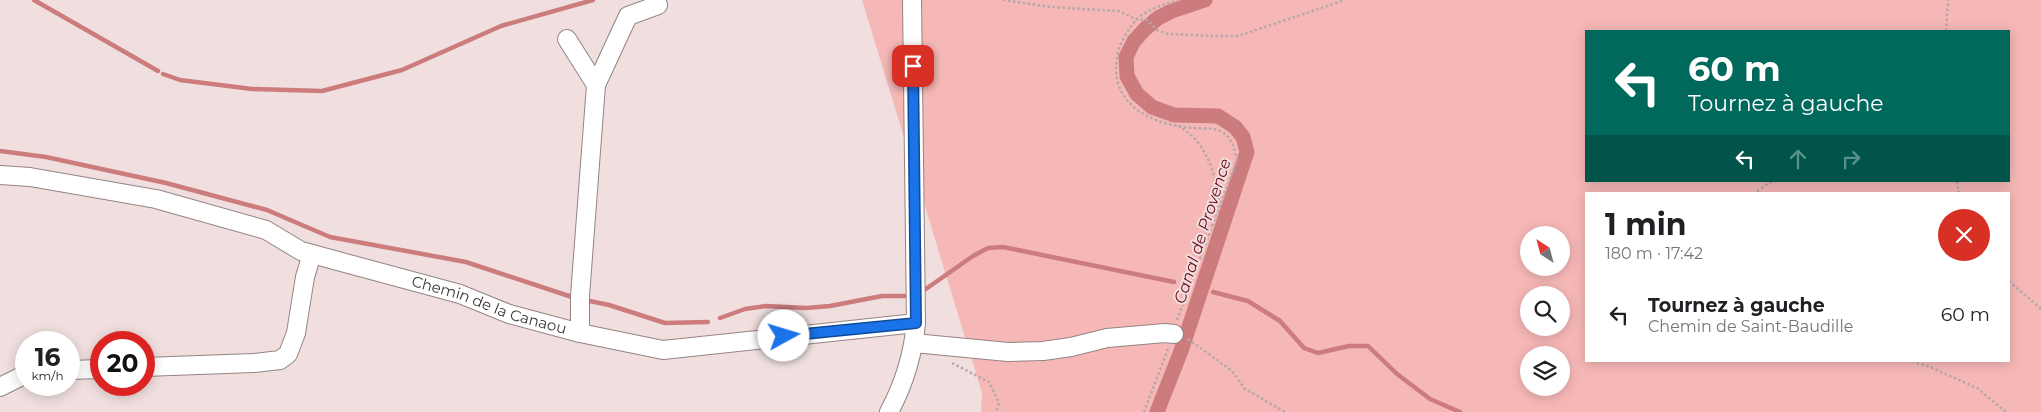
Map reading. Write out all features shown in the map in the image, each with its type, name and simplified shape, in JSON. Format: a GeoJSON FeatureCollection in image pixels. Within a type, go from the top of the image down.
{"type":"FeatureCollection","features":[{"type":"Feature","properties":{"kind":"street"},"geometry":{"type":"LineString","coordinates":[[889,412],[906,376],[914,344],[916,323],[912,0]]}},
{"type":"Feature","properties":{"kind":"street"},"geometry":{"type":"LineString","coordinates":[[580,333],[580,296],[596,85],[628,16],[658,5]]}},
{"type":"Feature","properties":{"kind":"street"},"geometry":{"type":"LineString","coordinates":[[567,39],[596,85]]}},
{"type":"Feature","properties":{"kind":"street","name":"Chemin de la Canaou"},"geometry":{"type":"LineString","coordinates":[[0,175],[30,177],[156,199],[266,230],[301,251],[460,294],[510,314],[580,333],[663,350],[916,323]]}},
{"type":"Feature","properties":{"kind":"street"},"geometry":{"type":"LineString","coordinates":[[155,367],[254,363],[280,360],[288,354],[296,333],[305,277],[312,254]]}},
{"type":"Feature","properties":{"kind":"street"},"geometry":{"type":"LineString","coordinates":[[914,344],[1008,352],[1071,347],[1107,338],[1165,333],[1174,334]]}},
{"type":"Feature","properties":{"kind":"street"},"geometry":{"type":"LineString","coordinates":[[0,388],[15,380]]}},
{"type":"Feature","properties":{"kind":"path"},"geometry":{"type":"LineString","coordinates":[[1003,0],[1051,7],[1119,11],[1136,19],[1147,20],[1158,30],[1168,34],[1191,36],[1238,36],[1345,0]]}},
{"type":"Feature","properties":{"kind":"path"},"geometry":{"type":"LineString","coordinates":[[1144,412],[1174,334],[1186,292],[1237,160],[1232,142],[1223,132],[1173,124],[1144,115],[1123,96],[1117,82],[1115,66],[1118,49],[1136,19],[1156,7],[1178,0]]}},
{"type":"Feature","properties":{"kind":"path"},"geometry":{"type":"LineString","coordinates":[[1946,30],[1948,0]]}},
{"type":"Feature","properties":{"kind":"path"},"geometry":{"type":"LineString","coordinates":[[1173,124],[1195,138],[1206,154],[1216,184],[1219,208]]}},
{"type":"Feature","properties":{"kind":"path"},"geometry":{"type":"LineString","coordinates":[[1756,192],[1771,182]]}},
{"type":"Feature","properties":{"kind":"path"},"geometry":{"type":"LineString","coordinates":[[2010,282],[2041,309]]}},
{"type":"Feature","properties":{"kind":"path"},"geometry":{"type":"LineString","coordinates":[[1192,341],[1232,371],[1245,389],[1286,412]]}},
{"type":"Feature","properties":{"kind":"path"},"geometry":{"type":"LineString","coordinates":[[950,362],[989,382],[999,403],[996,412]]}},
{"type":"Feature","properties":{"kind":"path"},"geometry":{"type":"LineString","coordinates":[[1915,362],[1978,388],[2006,412]]}},
{"type":"Feature","properties":{"kind":"shaded area"},"geometry":{"type":"Polygon","coordinates":[[[862,0],[2041,0],[2041,412],[981,412],[982,393],[862,0]]]}},
{"type":"Feature","properties":{"kind":"waterway"},"geometry":{"type":"LineString","coordinates":[[34,0],[158,71]]}},
{"type":"Feature","properties":{"kind":"waterway"},"geometry":{"type":"LineString","coordinates":[[163,74],[180,80],[252,89],[322,91],[402,70],[501,26],[593,0]]}},
{"type":"Feature","properties":{"kind":"waterway","name":"Canal de Provence"},"geometry":{"type":"LineString","coordinates":[[1157,412],[1181,351],[1247,152],[1243,137],[1235,127],[1218,116],[1174,115],[1152,107],[1137,94],[1127,76],[1126,57],[1134,41],[1158,18],[1172,11],[1205,0]]}},
{"type":"Feature","properties":{"kind":"waterway"},"geometry":{"type":"LineString","coordinates":[[0,151],[46,157],[166,183],[267,210],[330,237],[466,262],[572,297]]}},
{"type":"Feature","properties":{"kind":"waterway"},"geometry":{"type":"LineString","coordinates":[[923,291],[973,256],[988,248],[1003,247],[1174,282]]}},
{"type":"Feature","properties":{"kind":"waterway"},"geometry":{"type":"LineString","coordinates":[[1213,292],[1248,301],[1280,321],[1304,348],[1318,353],[1349,346],[1368,346],[1397,374],[1430,399],[1460,412]]}},
{"type":"Feature","properties":{"kind":"waterway"},"geometry":{"type":"LineString","coordinates":[[720,318],[745,309],[766,306],[806,308],[830,306],[882,296],[908,296]]}},
{"type":"Feature","properties":{"kind":"waterway"},"geometry":{"type":"LineString","coordinates":[[585,300],[609,305],[665,323],[708,322]]}},
{"type":"Feature","properties":{"kind":"route"},"geometry":{"type":"LineString","coordinates":[[784,336],[916,323],[917,273],[914,232],[913,66]]}}]}
